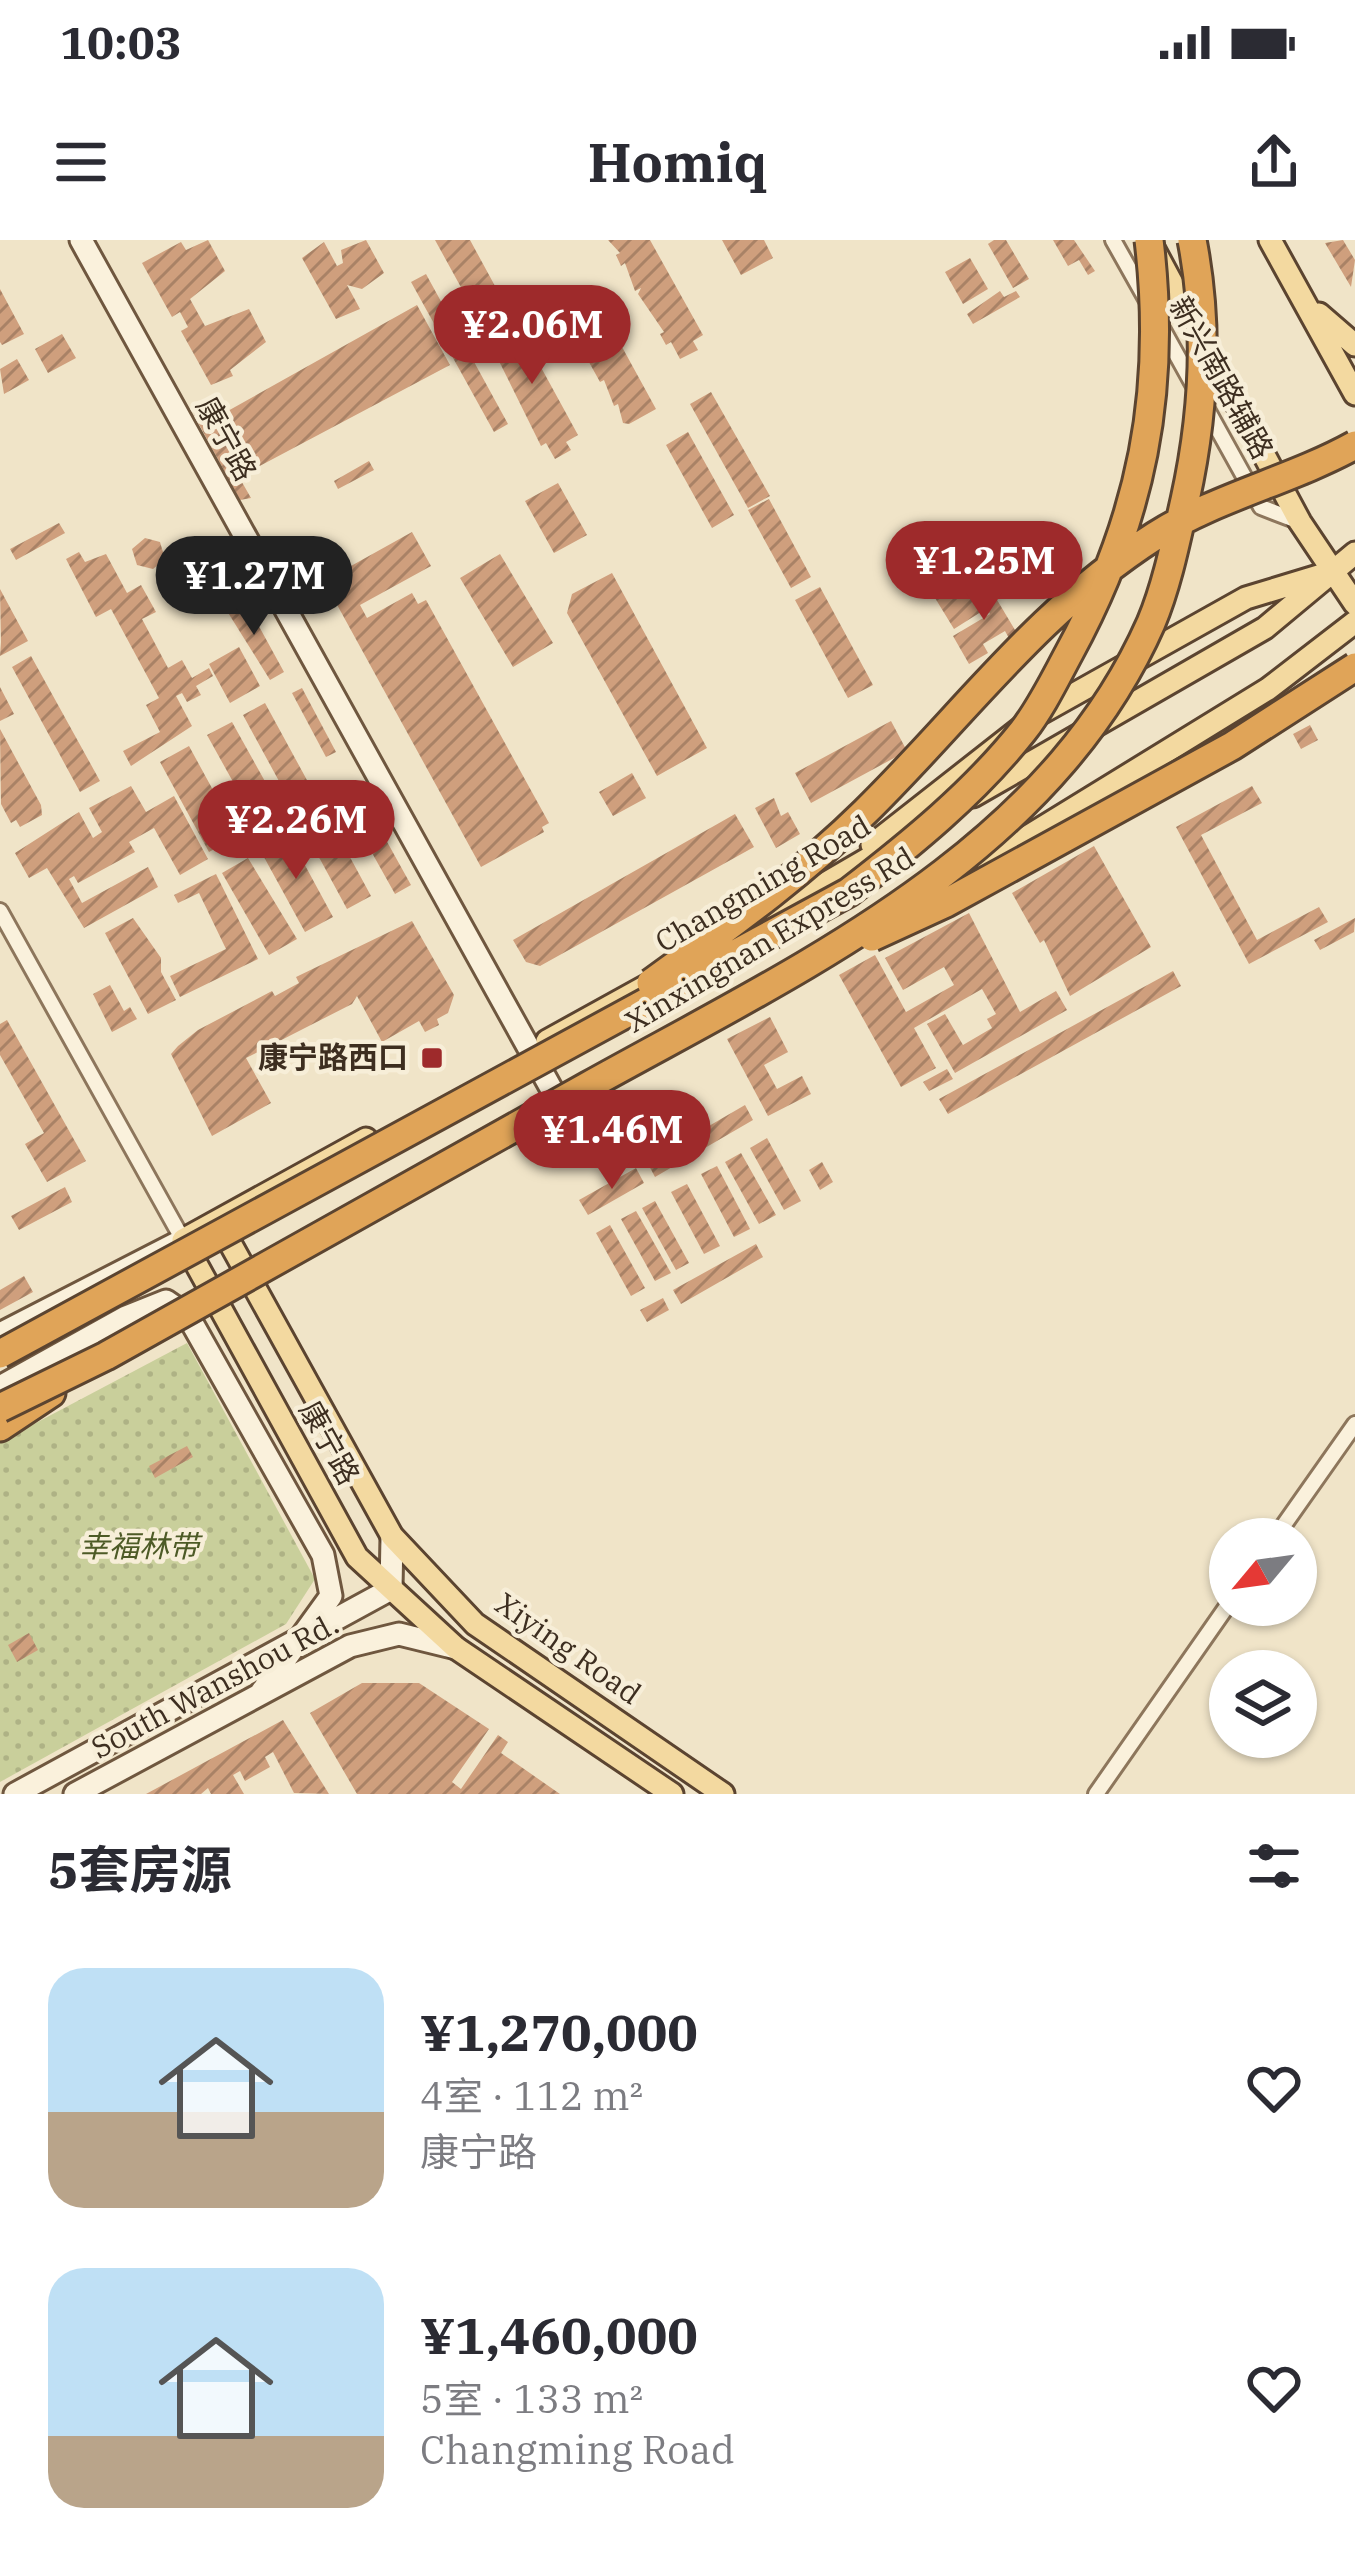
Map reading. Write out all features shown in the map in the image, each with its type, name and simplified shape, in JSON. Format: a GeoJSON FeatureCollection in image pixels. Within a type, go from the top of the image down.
{"type":"FeatureCollection","features":[{"type":"Feature","properties":{"kind":"highway","name":"Xinxingnan Express Rd"},"geometry":{"type":"LineString","coordinates":[[0,1352],[850,892],[916,840],[1024,729],[1091,612],[1134,509],[1153,404],[1156,302],[1149,240]]}},
{"type":"Feature","properties":{"kind":"highway","name":"Xinxingnan Express Rd"},"geometry":{"type":"LineString","coordinates":[[0,1408],[106,1356],[765,987],[955,866],[1008,822],[1057,768],[1151,622],[1193,462],[1204,376],[1192,240]]}},
{"type":"Feature","properties":{"kind":"highway"},"geometry":{"type":"LineString","coordinates":[[578,1036],[769,899],[867,811],[973,692],[1060,608],[1157,535],[1355,445]]}},
{"type":"Feature","properties":{"kind":"highway"},"geometry":{"type":"LineString","coordinates":[[765,987],[987,881],[1250,736],[1355,667]]}},
{"type":"Feature","properties":{"kind":"highway"},"geometry":{"type":"LineString","coordinates":[[0,1427],[106,1356]]}},
{"type":"Feature","properties":{"kind":"main road","name":"康宁路"},"geometry":{"type":"LineString","coordinates":[[81,240],[562,1108]]}},
{"type":"Feature","properties":{"kind":"main road"},"geometry":{"type":"LineString","coordinates":[[1149,240],[1300,522],[1355,604]]}},
{"type":"Feature","properties":{"kind":"main road"},"geometry":{"type":"LineString","coordinates":[[1270,240],[1355,394]]}},
{"type":"Feature","properties":{"kind":"main road"},"geometry":{"type":"LineString","coordinates":[[1300,293],[1355,345]]}},
{"type":"Feature","properties":{"kind":"main road","name":"Changming Road"},"geometry":{"type":"LineString","coordinates":[[183,1240],[816,891],[1056,745],[1265,628],[1355,553]]}},
{"type":"Feature","properties":{"kind":"main road"},"geometry":{"type":"LineString","coordinates":[[816,891],[984,752],[1039,714],[1246,598],[1333,572]]}},
{"type":"Feature","properties":{"kind":"main road"},"geometry":{"type":"LineString","coordinates":[[219,1303],[839,953],[1268,689],[1355,622]]}},
{"type":"Feature","properties":{"kind":"main road","name":"Xiying Road"},"geometry":{"type":"LineString","coordinates":[[218,1220],[392,1536],[476,1624],[723,1794]]}},
{"type":"Feature","properties":{"kind":"main road","name":"康宁路"},"geometry":{"type":"LineString","coordinates":[[183,1240],[357,1557],[456,1648]]}},
{"type":"Feature","properties":{"kind":"main road"},"geometry":{"type":"LineString","coordinates":[[126,1317],[183,1240]]}},
{"type":"Feature","properties":{"kind":"main road"},"geometry":{"type":"LineString","coordinates":[[0,1334],[183,1240]]}},
{"type":"Feature","properties":{"kind":"main road"},"geometry":{"type":"LineString","coordinates":[[0,1387],[126,1317],[166,1301],[188,1316],[323,1555],[331,1596],[260,1694]]}},
{"type":"Feature","properties":{"kind":"main road"},"geometry":{"type":"LineString","coordinates":[[15,1794],[392,1589],[392,1536]]}},
{"type":"Feature","properties":{"kind":"main road","name":"South Wanshou Rd."},"geometry":{"type":"LineString","coordinates":[[75,1794],[350,1646],[399,1634],[456,1648]]}},
{"type":"Feature","properties":{"kind":"main road","name":"Xiying Road"},"geometry":{"type":"LineString","coordinates":[[456,1648],[671,1794]]}},
{"type":"Feature","properties":{"kind":"street","name":"新兴南路辅路"},"geometry":{"type":"LineString","coordinates":[[1113,240],[1262,507],[1300,522]]}},
{"type":"Feature","properties":{"kind":"street"},"geometry":{"type":"LineString","coordinates":[[0,911],[183,1240]]}},
{"type":"Feature","properties":{"kind":"street"},"geometry":{"type":"LineString","coordinates":[[1289,1518],[1355,1424]]}},
{"type":"Feature","properties":{"kind":"street"},"geometry":{"type":"LineString","coordinates":[[1096,1794],[1213,1626]]}},
{"type":"Feature","properties":{"kind":"green space","name":"幸福林带"},"geometry":{"type":"Polygon","coordinates":[[[187,1343],[315,1579],[286,1624],[0,1782],[0,1442],[187,1343]]]}},
{"type":"Feature","properties":{"kind":"building"},"geometry":{"type":"Polygon","coordinates":[[[208,240],[225,271],[190,299],[205,326],[249,309],[266,342],[230,370],[233,376],[211,385],[181,331],[188,327],[180,312],[172,317],[142,263],[181,242],[186,250],[208,240]]]}},
{"type":"Feature","properties":{"kind":"building"},"geometry":{"type":"Polygon","coordinates":[[[366,240],[384,273],[362,289],[347,285],[360,309],[336,319],[302,258],[324,242],[337,266],[343,263],[341,250],[366,240]]]}},
{"type":"Feature","properties":{"kind":"building"},"geometry":{"type":"Polygon","coordinates":[[[435,240],[470,240],[501,297],[474,311],[435,240]]]}},
{"type":"Feature","properties":{"kind":"building"},"geometry":{"type":"Polygon","coordinates":[[[608,240],[650,240],[703,335],[693,341],[698,350],[680,359],[671,342],[666,345],[660,334],[664,332],[638,294],[641,288],[635,291],[625,263],[621,266],[616,255],[620,253],[608,240]]]}},
{"type":"Feature","properties":{"kind":"building"},"geometry":{"type":"Polygon","coordinates":[[[722,240],[764,240],[773,258],[741,275],[722,240]]]}},
{"type":"Feature","properties":{"kind":"building"},"geometry":{"type":"Polygon","coordinates":[[[1006,240],[1029,279],[1013,288],[988,244],[1006,240]]]}},
{"type":"Feature","properties":{"kind":"building"},"geometry":{"type":"Polygon","coordinates":[[[1053,240],[1074,240],[1095,271],[1088,275],[1079,260],[1068,266],[1053,240]]]}},
{"type":"Feature","properties":{"kind":"building"},"geometry":{"type":"Polygon","coordinates":[[[1343,240],[1355,260],[1351,287],[1325,243],[1343,240]]]}},
{"type":"Feature","properties":{"kind":"building"},"geometry":{"type":"Polygon","coordinates":[[[970,258],[988,289],[963,304],[945,272],[970,258]]]}},
{"type":"Feature","properties":{"kind":"building"},"geometry":{"type":"Polygon","coordinates":[[[426,274],[508,424],[494,432],[411,282],[426,274]]]}},
{"type":"Feature","properties":{"kind":"building"},"geometry":{"type":"Polygon","coordinates":[[[0,289],[24,334],[2,345],[0,342],[0,289]]]}},
{"type":"Feature","properties":{"kind":"building"},"geometry":{"type":"Polygon","coordinates":[[[1000,291],[1004,297],[1016,291],[1020,297],[973,324],[967,314],[1000,291]]]}},
{"type":"Feature","properties":{"kind":"building"},"geometry":{"type":"Polygon","coordinates":[[[593,294],[656,409],[629,424],[623,423],[618,404],[614,406],[604,380],[600,382],[564,317],[564,310],[593,294]]]}},
{"type":"Feature","properties":{"kind":"building"},"geometry":{"type":"Polygon","coordinates":[[[417,305],[450,365],[239,477],[251,498],[240,500],[194,415],[219,401],[226,412],[417,305]]]}},
{"type":"Feature","properties":{"kind":"building"},"geometry":{"type":"Polygon","coordinates":[[[514,318],[578,435],[566,442],[571,450],[555,459],[546,443],[541,446],[493,349],[489,351],[483,341],[484,334],[514,318]]]}},
{"type":"Feature","properties":{"kind":"building"},"geometry":{"type":"Polygon","coordinates":[[[62,334],[76,358],[48,373],[35,349],[62,334]]]}},
{"type":"Feature","properties":{"kind":"building"},"geometry":{"type":"Polygon","coordinates":[[[17,359],[29,380],[4,394],[0,369],[17,359]]]}},
{"type":"Feature","properties":{"kind":"building"},"geometry":{"type":"Polygon","coordinates":[[[711,392],[770,496],[748,508],[690,404],[711,392]]]}},
{"type":"Feature","properties":{"kind":"building"},"geometry":{"type":"Polygon","coordinates":[[[688,432],[734,515],[712,528],[666,445],[688,432]]]}},
{"type":"Feature","properties":{"kind":"building"},"geometry":{"type":"Polygon","coordinates":[[[369,461],[374,470],[338,489],[334,481],[369,461]]]}},
{"type":"Feature","properties":{"kind":"building"},"geometry":{"type":"Polygon","coordinates":[[[558,483],[587,535],[554,553],[525,501],[558,483]]]}},
{"type":"Feature","properties":{"kind":"building"},"geometry":{"type":"Polygon","coordinates":[[[769,499],[811,577],[791,588],[748,510],[769,499]]]}},
{"type":"Feature","properties":{"kind":"building"},"geometry":{"type":"Polygon","coordinates":[[[59,523],[65,533],[16,560],[10,549],[59,523]]]}},
{"type":"Feature","properties":{"kind":"building"},"geometry":{"type":"Polygon","coordinates":[[[954,526],[972,556],[960,563],[943,533],[954,526]]]}},
{"type":"Feature","properties":{"kind":"building"},"geometry":{"type":"Polygon","coordinates":[[[412,532],[431,566],[360,605],[367,618],[412,593],[418,604],[426,600],[549,823],[542,827],[544,832],[481,867],[324,581],[412,532]]]}},
{"type":"Feature","properties":{"kind":"building"},"geometry":{"type":"Polygon","coordinates":[[[145,538],[160,542],[165,559],[153,569],[137,565],[132,549],[145,538]]]}},
{"type":"Feature","properties":{"kind":"building"},"geometry":{"type":"Polygon","coordinates":[[[943,544],[984,610],[954,629],[913,562],[943,544]]]}},
{"type":"Feature","properties":{"kind":"building"},"geometry":{"type":"Polygon","coordinates":[[[79,552],[85,562],[106,554],[127,593],[141,585],[156,612],[142,619],[168,668],[182,660],[192,678],[209,668],[213,676],[196,686],[201,695],[187,702],[182,693],[176,696],[192,726],[131,766],[123,751],[160,732],[146,705],[159,698],[111,609],[96,617],[66,559],[79,552]]]}},
{"type":"Feature","properties":{"kind":"building"},"geometry":{"type":"Polygon","coordinates":[[[500,554],[553,643],[513,667],[460,578],[500,554]]]}},
{"type":"Feature","properties":{"kind":"building"},"geometry":{"type":"Polygon","coordinates":[[[978,568],[1018,635],[1010,640],[1005,631],[983,644],[988,653],[969,664],[953,636],[990,614],[967,575],[978,568]]]}},
{"type":"Feature","properties":{"kind":"building"},"geometry":{"type":"Polygon","coordinates":[[[612,573],[707,748],[657,776],[567,613],[572,594],[612,573]]]}},
{"type":"Feature","properties":{"kind":"building"},"geometry":{"type":"Polygon","coordinates":[[[820,587],[873,685],[848,698],[795,600],[820,587]]]}},
{"type":"Feature","properties":{"kind":"building"},"geometry":{"type":"Polygon","coordinates":[[[0,589],[28,641],[0,656],[1,642],[0,589]]]}},
{"type":"Feature","properties":{"kind":"building"},"geometry":{"type":"Polygon","coordinates":[[[235,596],[244,613],[250,610],[284,672],[270,680],[222,603],[235,596]]]}},
{"type":"Feature","properties":{"kind":"building"},"geometry":{"type":"Polygon","coordinates":[[[239,647],[260,686],[230,703],[209,664],[239,647]]]}},
{"type":"Feature","properties":{"kind":"building"},"geometry":{"type":"Polygon","coordinates":[[[31,656],[100,781],[80,792],[12,667],[31,656]]]}},
{"type":"Feature","properties":{"kind":"building"},"geometry":{"type":"Polygon","coordinates":[[[0,687],[14,714],[0,721],[0,687]]]}},
{"type":"Feature","properties":{"kind":"building"},"geometry":{"type":"Polygon","coordinates":[[[302,688],[336,752],[326,757],[292,693],[302,688]]]}},
{"type":"Feature","properties":{"kind":"building"},"geometry":{"type":"Polygon","coordinates":[[[265,703],[314,793],[292,805],[243,715],[265,703]]]}},
{"type":"Feature","properties":{"kind":"building"},"geometry":{"type":"Polygon","coordinates":[[[891,721],[907,751],[811,803],[795,773],[891,721]]]}},
{"type":"Feature","properties":{"kind":"building"},"geometry":{"type":"Polygon","coordinates":[[[232,722],[282,812],[257,825],[207,735],[232,722]]]}},
{"type":"Feature","properties":{"kind":"building"},"geometry":{"type":"Polygon","coordinates":[[[1310,725],[1318,740],[1301,749],[1293,734],[1310,725]]]}},
{"type":"Feature","properties":{"kind":"building"},"geometry":{"type":"Polygon","coordinates":[[[0,729],[41,805],[42,815],[20,827],[16,820],[11,823],[1,804],[0,729]]]}},
{"type":"Feature","properties":{"kind":"building"},"geometry":{"type":"Polygon","coordinates":[[[189,746],[238,836],[209,852],[160,762],[189,746]]]}},
{"type":"Feature","properties":{"kind":"building"},"geometry":{"type":"Polygon","coordinates":[[[632,773],[646,798],[613,816],[599,792],[632,773]]]}},
{"type":"Feature","properties":{"kind":"building"},"geometry":{"type":"Polygon","coordinates":[[[131,786],[146,812],[174,796],[208,859],[180,875],[154,828],[129,842],[135,852],[78,883],[74,876],[69,879],[82,903],[148,867],[158,887],[84,928],[47,868],[29,878],[15,853],[79,812],[93,838],[102,832],[89,808],[131,786]]]}},
{"type":"Feature","properties":{"kind":"building"},"geometry":{"type":"Polygon","coordinates":[[[1252,786],[1262,803],[1201,835],[1257,940],[1319,907],[1328,922],[1249,964],[1176,827],[1252,786]]]}},
{"type":"Feature","properties":{"kind":"building"},"geometry":{"type":"Polygon","coordinates":[[[360,793],[411,885],[395,894],[348,810],[347,801],[360,793]]]}},
{"type":"Feature","properties":{"kind":"building"},"geometry":{"type":"Polygon","coordinates":[[[774,798],[781,816],[788,812],[800,834],[776,848],[755,808],[774,798]]]}},
{"type":"Feature","properties":{"kind":"building"},"geometry":{"type":"Polygon","coordinates":[[[325,811],[371,896],[347,909],[301,824],[325,811]]]}},
{"type":"Feature","properties":{"kind":"building"},"geometry":{"type":"Polygon","coordinates":[[[735,814],[754,847],[540,966],[526,962],[513,940],[735,814]]]}},
{"type":"Feature","properties":{"kind":"building"},"geometry":{"type":"Polygon","coordinates":[[[287,832],[333,917],[305,932],[259,848],[287,832]]]}},
{"type":"Feature","properties":{"kind":"building"},"geometry":{"type":"Polygon","coordinates":[[[1094,846],[1151,947],[1070,996],[1044,940],[1040,943],[1012,893],[1094,846]]]}},
{"type":"Feature","properties":{"kind":"building"},"geometry":{"type":"Polygon","coordinates":[[[248,858],[297,939],[269,955],[222,873],[248,858]]]}},
{"type":"Feature","properties":{"kind":"building"},"geometry":{"type":"Polygon","coordinates":[[[216,874],[258,959],[180,997],[170,976],[226,949],[199,893],[178,903],[174,895],[216,874]]]}},
{"type":"Feature","properties":{"kind":"building"},"geometry":{"type":"Polygon","coordinates":[[[969,913],[1020,1012],[1056,991],[1067,1010],[955,1073],[927,1024],[945,1014],[963,1045],[992,1028],[987,1019],[996,1014],[982,989],[914,1028],[936,1068],[901,1087],[839,975],[875,955],[906,1012],[954,985],[944,967],[903,990],[885,958],[969,913]]]}},
{"type":"Feature","properties":{"kind":"building"},"geometry":{"type":"Polygon","coordinates":[[[133,918],[161,958],[161,972],[176,1000],[148,1014],[105,933],[133,918]]]}},
{"type":"Feature","properties":{"kind":"building"},"geometry":{"type":"Polygon","coordinates":[[[1355,918],[1354,932],[1320,950],[1314,940],[1355,918]]]}},
{"type":"Feature","properties":{"kind":"building"},"geometry":{"type":"Polygon","coordinates":[[[412,921],[454,995],[448,1013],[437,1019],[439,1025],[425,1032],[419,1021],[382,1042],[357,996],[352,1004],[246,1058],[271,1103],[212,1136],[171,1054],[178,1046],[198,1030],[272,991],[275,996],[299,983],[296,977],[412,921]]]}},
{"type":"Feature","properties":{"kind":"building"},"geometry":{"type":"Polygon","coordinates":[[[1173,971],[1181,986],[948,1114],[939,1099],[1173,971]]]}},
{"type":"Feature","properties":{"kind":"building"},"geometry":{"type":"Polygon","coordinates":[[[110,985],[124,1011],[130,1007],[137,1019],[112,1032],[93,994],[110,985]]]}},
{"type":"Feature","properties":{"kind":"building"},"geometry":{"type":"Polygon","coordinates":[[[770,1017],[788,1052],[764,1065],[777,1089],[802,1076],[811,1094],[768,1116],[727,1039],[770,1017]]]}},
{"type":"Feature","properties":{"kind":"building"},"geometry":{"type":"Polygon","coordinates":[[[7,1020],[86,1161],[47,1182],[25,1144],[44,1133],[0,1055],[0,1024],[7,1020]]]}},
{"type":"Feature","properties":{"kind":"building"},"geometry":{"type":"Polygon","coordinates":[[[947,1069],[953,1079],[929,1091],[923,1082],[947,1069]]]}},
{"type":"Feature","properties":{"kind":"building"},"geometry":{"type":"Polygon","coordinates":[[[745,1105],[753,1120],[655,1177],[647,1162],[745,1105]]]}},
{"type":"Feature","properties":{"kind":"building"},"geometry":{"type":"Polygon","coordinates":[[[767,1138],[801,1201],[784,1210],[750,1148],[767,1138]]]}},
{"type":"Feature","properties":{"kind":"building"},"geometry":{"type":"Polygon","coordinates":[[[741,1153],[776,1215],[759,1224],[725,1162],[741,1153]]]}},
{"type":"Feature","properties":{"kind":"building"},"geometry":{"type":"Polygon","coordinates":[[[822,1162],[833,1182],[820,1190],[809,1170],[822,1162]]]}},
{"type":"Feature","properties":{"kind":"building"},"geometry":{"type":"Polygon","coordinates":[[[717,1166],[750,1229],[734,1237],[701,1174],[717,1166]]]}},
{"type":"Feature","properties":{"kind":"building"},"geometry":{"type":"Polygon","coordinates":[[[636,1168],[644,1183],[588,1215],[579,1200],[636,1168]]]}},
{"type":"Feature","properties":{"kind":"building"},"geometry":{"type":"Polygon","coordinates":[[[687,1184],[720,1246],[704,1254],[671,1192],[687,1184]]]}},
{"type":"Feature","properties":{"kind":"building"},"geometry":{"type":"Polygon","coordinates":[[[65,1187],[72,1202],[19,1230],[11,1216],[65,1187]]]}},
{"type":"Feature","properties":{"kind":"building"},"geometry":{"type":"Polygon","coordinates":[[[655,1201],[689,1263],[676,1270],[642,1208],[655,1201]]]}},
{"type":"Feature","properties":{"kind":"building"},"geometry":{"type":"Polygon","coordinates":[[[636,1211],[671,1273],[655,1281],[621,1219],[636,1211]]]}},
{"type":"Feature","properties":{"kind":"building"},"geometry":{"type":"Polygon","coordinates":[[[610,1225],[645,1288],[631,1296],[596,1233],[610,1225]]]}},
{"type":"Feature","properties":{"kind":"building"},"geometry":{"type":"Polygon","coordinates":[[[756,1244],[763,1257],[681,1304],[673,1290],[756,1244]]]}},
{"type":"Feature","properties":{"kind":"building"},"geometry":{"type":"Polygon","coordinates":[[[24,1276],[33,1292],[0,1310],[0,1290],[24,1276]]]}},
{"type":"Feature","properties":{"kind":"building"},"geometry":{"type":"Polygon","coordinates":[[[663,1298],[669,1310],[647,1322],[640,1310],[663,1298]]]}},
{"type":"Feature","properties":{"kind":"building"},"geometry":{"type":"Polygon","coordinates":[[[187,1446],[193,1457],[155,1478],[149,1466],[187,1446]]]}},
{"type":"Feature","properties":{"kind":"building"},"geometry":{"type":"Polygon","coordinates":[[[29,1633],[38,1650],[17,1662],[8,1645],[29,1633]]]}},
{"type":"Feature","properties":{"kind":"building"},"geometry":{"type":"Polygon","coordinates":[[[362,1683],[419,1683],[489,1729],[452,1782],[461,1789],[498,1735],[508,1742],[501,1753],[560,1794],[357,1794],[310,1713],[362,1683]]]}},
{"type":"Feature","properties":{"kind":"building"},"geometry":{"type":"Polygon","coordinates":[[[283,1720],[329,1794],[294,1793],[273,1752],[265,1757],[270,1767],[245,1781],[240,1771],[233,1775],[244,1794],[211,1794],[208,1788],[201,1794],[146,1794],[283,1720]]]}},
{"type":"Feature","properties":{"kind":"place","name":"康宁路西口"},"geometry":{"type":"Point","coordinates":[432,1058]}}]}
